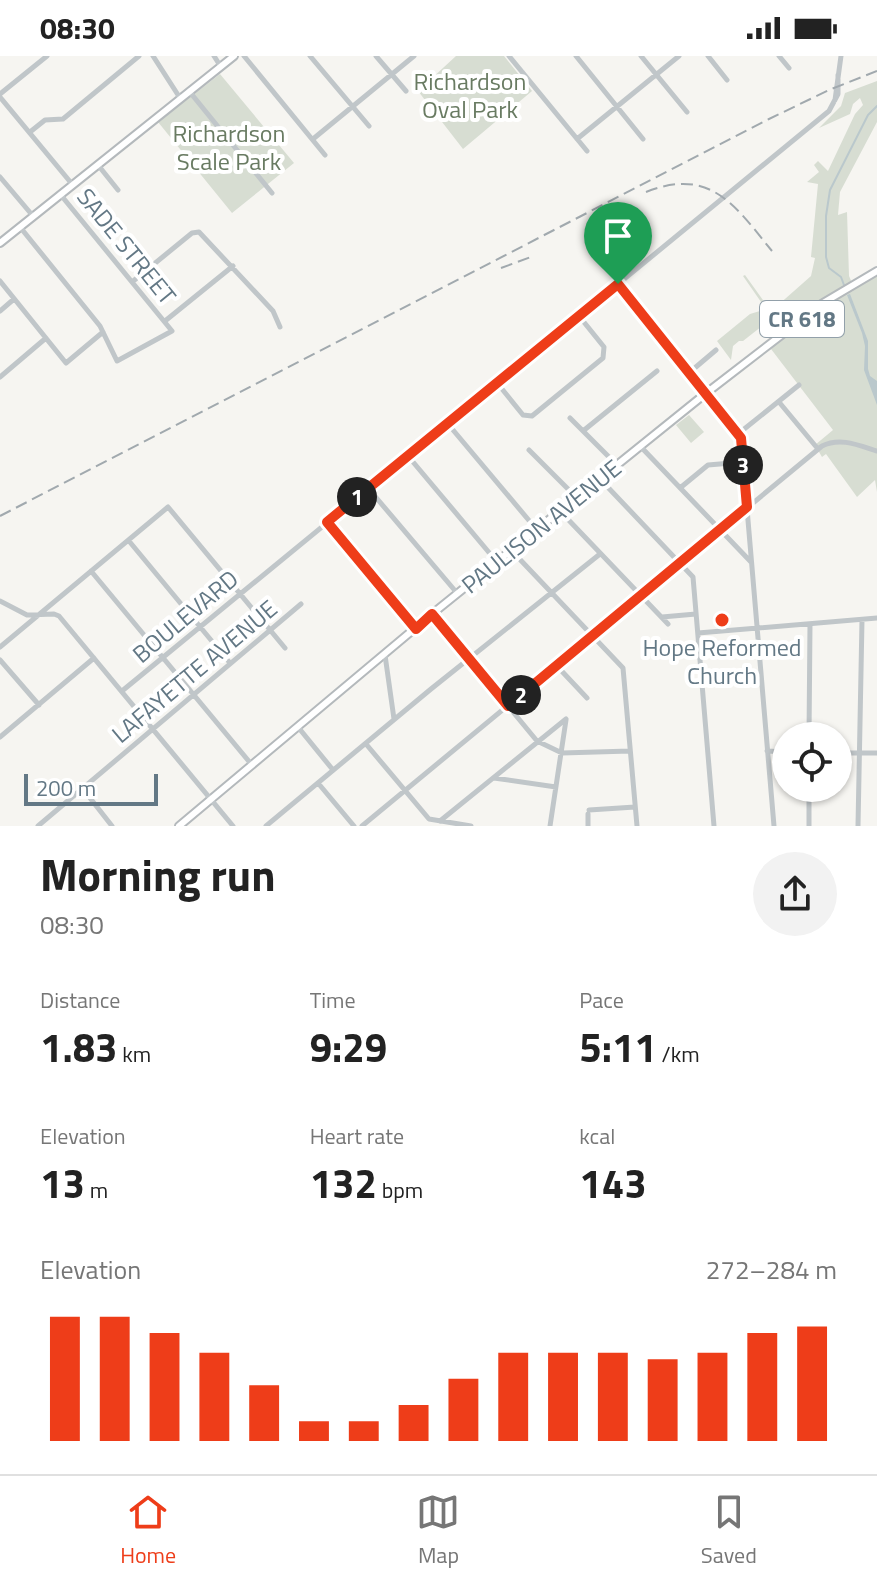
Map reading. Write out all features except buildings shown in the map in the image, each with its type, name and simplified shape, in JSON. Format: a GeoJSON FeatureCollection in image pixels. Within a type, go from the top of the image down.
{"type":"FeatureCollection","features":[{"type":"Feature","properties":{"kind":"main road"},"geometry":{"type":"LineString","coordinates":[[0,243],[234,56]]}},
{"type":"Feature","properties":{"kind":"main road","name":"PAULISON AVENUE"},"geometry":{"type":"LineString","coordinates":[[179,826],[457,593],[705,394],[823,303],[877,271]]}},
{"type":"Feature","properties":{"kind":"street"},"geometry":{"type":"LineString","coordinates":[[47,56],[0,95],[72,184]]}},
{"type":"Feature","properties":{"kind":"street"},"geometry":{"type":"LineString","coordinates":[[30,132],[45,120],[63,119],[139,56]]}},
{"type":"Feature","properties":{"kind":"street"},"geometry":{"type":"LineString","coordinates":[[153,56],[180,98]]}},
{"type":"Feature","properties":{"kind":"street"},"geometry":{"type":"LineString","coordinates":[[214,56],[221,67]]}},
{"type":"Feature","properties":{"kind":"street"},"geometry":{"type":"LineString","coordinates":[[244,56],[325,155]]}},
{"type":"Feature","properties":{"kind":"street"},"geometry":{"type":"LineString","coordinates":[[310,56],[369,126]]}},
{"type":"Feature","properties":{"kind":"street"},"geometry":{"type":"LineString","coordinates":[[376,56],[406,91]]}},
{"type":"Feature","properties":{"kind":"street"},"geometry":{"type":"LineString","coordinates":[[313,139],[414,56]]}},
{"type":"Feature","properties":{"kind":"street"},"geometry":{"type":"LineString","coordinates":[[509,56],[587,151]]}},
{"type":"Feature","properties":{"kind":"street"},"geometry":{"type":"LineString","coordinates":[[576,56],[643,139]]}},
{"type":"Feature","properties":{"kind":"street"},"geometry":{"type":"LineString","coordinates":[[641,56],[687,112]]}},
{"type":"Feature","properties":{"kind":"street"},"geometry":{"type":"LineString","coordinates":[[577,139],[679,56]]}},
{"type":"Feature","properties":{"kind":"street"},"geometry":{"type":"LineString","coordinates":[[708,56],[727,80]]}},
{"type":"Feature","properties":{"kind":"street"},"geometry":{"type":"LineString","coordinates":[[779,56],[787,66],[793,56]]}},
{"type":"Feature","properties":{"kind":"street","name":"BOULEVARD"},"geometry":{"type":"LineString","coordinates":[[122,691],[821,117],[835,101],[841,56]]}},
{"type":"Feature","properties":{"kind":"street"},"geometry":{"type":"LineString","coordinates":[[189,91],[272,193]]}},
{"type":"Feature","properties":{"kind":"street"},"geometry":{"type":"LineString","coordinates":[[97,164],[118,190]]}},
{"type":"Feature","properties":{"kind":"street"},"geometry":{"type":"LineString","coordinates":[[0,177],[33,216]]}},
{"type":"Feature","properties":{"kind":"street","name":"SADE STREET"},"geometry":{"type":"LineString","coordinates":[[60,194],[165,321]]}},
{"type":"Feature","properties":{"kind":"street"},"geometry":{"type":"LineString","coordinates":[[20,227],[103,332],[117,361],[172,331],[165,321],[233,266]]}},
{"type":"Feature","properties":{"kind":"street"},"geometry":{"type":"LineString","coordinates":[[132,282],[195,232],[203,233],[273,311],[280,327]]}},
{"type":"Feature","properties":{"kind":"street"},"geometry":{"type":"LineString","coordinates":[[0,281],[66,363],[103,332]]}},
{"type":"Feature","properties":{"kind":"street"},"geometry":{"type":"LineString","coordinates":[[618,284],[741,438],[774,826]]}},
{"type":"Feature","properties":{"kind":"street"},"geometry":{"type":"LineString","coordinates":[[0,311],[14,299]]}},
{"type":"Feature","properties":{"kind":"street"},"geometry":{"type":"LineString","coordinates":[[498,384],[523,415],[532,416],[603,358],[604,347],[579,316]]}},
{"type":"Feature","properties":{"kind":"street"},"geometry":{"type":"LineString","coordinates":[[0,377],[46,338]]}},
{"type":"Feature","properties":{"kind":"street"},"geometry":{"type":"LineString","coordinates":[[690,372],[716,350]]}},
{"type":"Feature","properties":{"kind":"street"},"geometry":{"type":"LineString","coordinates":[[583,431],[657,371]]}},
{"type":"Feature","properties":{"kind":"street"},"geometry":{"type":"LineString","coordinates":[[738,434],[799,385]]}},
{"type":"Feature","properties":{"kind":"street"},"geometry":{"type":"LineString","coordinates":[[779,402],[818,449]]}},
{"type":"Feature","properties":{"kind":"street"},"geometry":{"type":"LineString","coordinates":[[570,418],[618,466]]}},
{"type":"Feature","properties":{"kind":"street"},"geometry":{"type":"LineString","coordinates":[[448,424],[537,530]]}},
{"type":"Feature","properties":{"kind":"street"},"geometry":{"type":"LineString","coordinates":[[362,826],[818,449],[838,441],[877,451]]}},
{"type":"Feature","properties":{"kind":"street"},"geometry":{"type":"LineString","coordinates":[[641,447],[752,563]]}},
{"type":"Feature","properties":{"kind":"street"},"geometry":{"type":"LineString","coordinates":[[529,450],[577,498]]}},
{"type":"Feature","properties":{"kind":"street"},"geometry":{"type":"LineString","coordinates":[[408,456],[497,562]]}},
{"type":"Feature","properties":{"kind":"street"},"geometry":{"type":"LineString","coordinates":[[680,488],[708,465],[743,462]]}},
{"type":"Feature","properties":{"kind":"street"},"geometry":{"type":"LineString","coordinates":[[600,479],[693,577],[714,826]]}},
{"type":"Feature","properties":{"kind":"street"},"geometry":{"type":"LineString","coordinates":[[368,488],[457,593]]}},
{"type":"Feature","properties":{"kind":"street"},"geometry":{"type":"LineString","coordinates":[[0,647],[168,507],[285,648]]}},
{"type":"Feature","properties":{"kind":"street"},"geometry":{"type":"LineString","coordinates":[[560,511],[668,624]]}},
{"type":"Feature","properties":{"kind":"street"},"geometry":{"type":"LineString","coordinates":[[327,522],[416,629]]}},
{"type":"Feature","properties":{"kind":"street"},"geometry":{"type":"LineString","coordinates":[[129,541],[230,663]]}},
{"type":"Feature","properties":{"kind":"street"},"geometry":{"type":"LineString","coordinates":[[511,550],[623,668],[637,826]]}},
{"type":"Feature","properties":{"kind":"street"},"geometry":{"type":"LineString","coordinates":[[266,826],[600,554]]}},
{"type":"Feature","properties":{"kind":"street"},"geometry":{"type":"LineString","coordinates":[[91,571],[252,765]]}},
{"type":"Feature","properties":{"kind":"street"},"geometry":{"type":"LineString","coordinates":[[0,601],[19,613],[59,616],[233,826]]}},
{"type":"Feature","properties":{"kind":"street","name":"LAFAYETTE AVENUE"},"geometry":{"type":"LineString","coordinates":[[38,826],[301,604]]}},
{"type":"Feature","properties":{"kind":"street"},"geometry":{"type":"LineString","coordinates":[[432,614],[537,741],[562,753],[630,751]]}},
{"type":"Feature","properties":{"kind":"street"},"geometry":{"type":"LineString","coordinates":[[661,617],[696,614]]}},
{"type":"Feature","properties":{"kind":"street"},"geometry":{"type":"LineString","coordinates":[[698,633],[877,618]]}},
{"type":"Feature","properties":{"kind":"street"},"geometry":{"type":"LineString","coordinates":[[858,826],[862,620]]}},
{"type":"Feature","properties":{"kind":"street"},"geometry":{"type":"LineString","coordinates":[[809,722],[810,624]]}},
{"type":"Feature","properties":{"kind":"street"},"geometry":{"type":"LineString","coordinates":[[385,655],[394,720]]}},
{"type":"Feature","properties":{"kind":"street","name":"BOULEVARD"},"geometry":{"type":"LineString","coordinates":[[0,737],[94,658]]}},
{"type":"Feature","properties":{"kind":"street"},"geometry":{"type":"LineString","coordinates":[[0,660],[39,705]]}},
{"type":"Feature","properties":{"kind":"street"},"geometry":{"type":"LineString","coordinates":[[556,665],[587,698]]}},
{"type":"Feature","properties":{"kind":"street"},"geometry":{"type":"LineString","coordinates":[[440,821],[566,719],[550,826]]}},
{"type":"Feature","properties":{"kind":"street"},"geometry":{"type":"LineString","coordinates":[[298,727],[333,770]]}},
{"type":"Feature","properties":{"kind":"street"},"geometry":{"type":"LineString","coordinates":[[366,744],[426,816],[471,826]]}},
{"type":"Feature","properties":{"kind":"street"},"geometry":{"type":"LineString","coordinates":[[767,751],[772,751]]}},
{"type":"Feature","properties":{"kind":"street"},"geometry":{"type":"LineString","coordinates":[[852,753],[877,753]]}},
{"type":"Feature","properties":{"kind":"street"},"geometry":{"type":"LineString","coordinates":[[493,778],[556,787]]}},
{"type":"Feature","properties":{"kind":"street"},"geometry":{"type":"LineString","coordinates":[[318,783],[354,826]]}},
{"type":"Feature","properties":{"kind":"street"},"geometry":{"type":"LineString","coordinates":[[83,789],[112,826]]}},
{"type":"Feature","properties":{"kind":"street"},"geometry":{"type":"LineString","coordinates":[[809,802],[809,826]]}},
{"type":"Feature","properties":{"kind":"street"},"geometry":{"type":"LineString","coordinates":[[588,826],[588,812],[635,807]]}},
{"type":"Feature","properties":{"kind":"green space","name":"Richardson Oval Park"},"geometry":{"type":"Polygon","coordinates":[[[456,56],[504,56],[532,91],[463,149],[418,91],[456,56]]]}},
{"type":"Feature","properties":{"kind":"green space","name":"Richardson Scale Park"},"geometry":{"type":"Polygon","coordinates":[[[220,74],[294,163],[232,213],[158,122],[220,74]]]}},
{"type":"Feature","properties":{"kind":"green space"},"geometry":{"type":"Polygon","coordinates":[[[877,81],[877,122],[840,192],[838,215],[847,212],[849,276],[853,285],[877,271],[877,492],[875,480],[857,497],[826,454],[822,457],[815,445],[833,430],[771,349],[816,307],[775,334],[766,323],[733,346],[731,360],[717,341],[750,314],[766,309],[743,276],[768,307],[777,306],[811,276],[815,258],[811,257],[818,184],[807,182],[819,172],[814,165],[818,161],[828,171],[855,114],[863,105],[860,98],[853,104],[850,114],[819,128],[841,106],[845,93],[877,81]]]}},
{"type":"Feature","properties":{"kind":"green space"},"geometry":{"type":"Polygon","coordinates":[[[689,415],[704,432],[691,443],[676,425],[689,415]]]}},
{"type":"Feature","properties":{"kind":"shaded area"},"geometry":{"type":"Polygon","coordinates":[[[850,294],[868,341],[868,369],[870,376],[877,381],[877,405],[864,370],[865,346],[847,295],[850,294]]]}},
{"type":"Feature","properties":{"kind":"waterway"},"geometry":{"type":"LineString","coordinates":[[844,285],[841,277],[829,268],[826,257],[826,216],[830,190],[868,115],[877,106]]}},
{"type":"Feature","properties":{"kind":"railway"},"geometry":{"type":"LineString","coordinates":[[0,516],[769,119],[877,71]]}},
{"type":"Feature","properties":{"kind":"railway"},"geometry":{"type":"LineString","coordinates":[[646,192],[669,185],[688,184],[720,195],[772,251]]}},
{"type":"Feature","properties":{"kind":"railway"},"geometry":{"type":"LineString","coordinates":[[501,268],[531,257]]}},
{"type":"Feature","properties":{"kind":"place","name":"Hope Reformed Church"},"geometry":{"type":"Point","coordinates":[722,620]}},
{"type":"Feature","properties":{"kind":"route"},"geometry":{"type":"LineString","coordinates":[[618,284],[741,438],[747,507],[508,706],[432,614],[416,629],[327,522],[618,284]]}}]}
